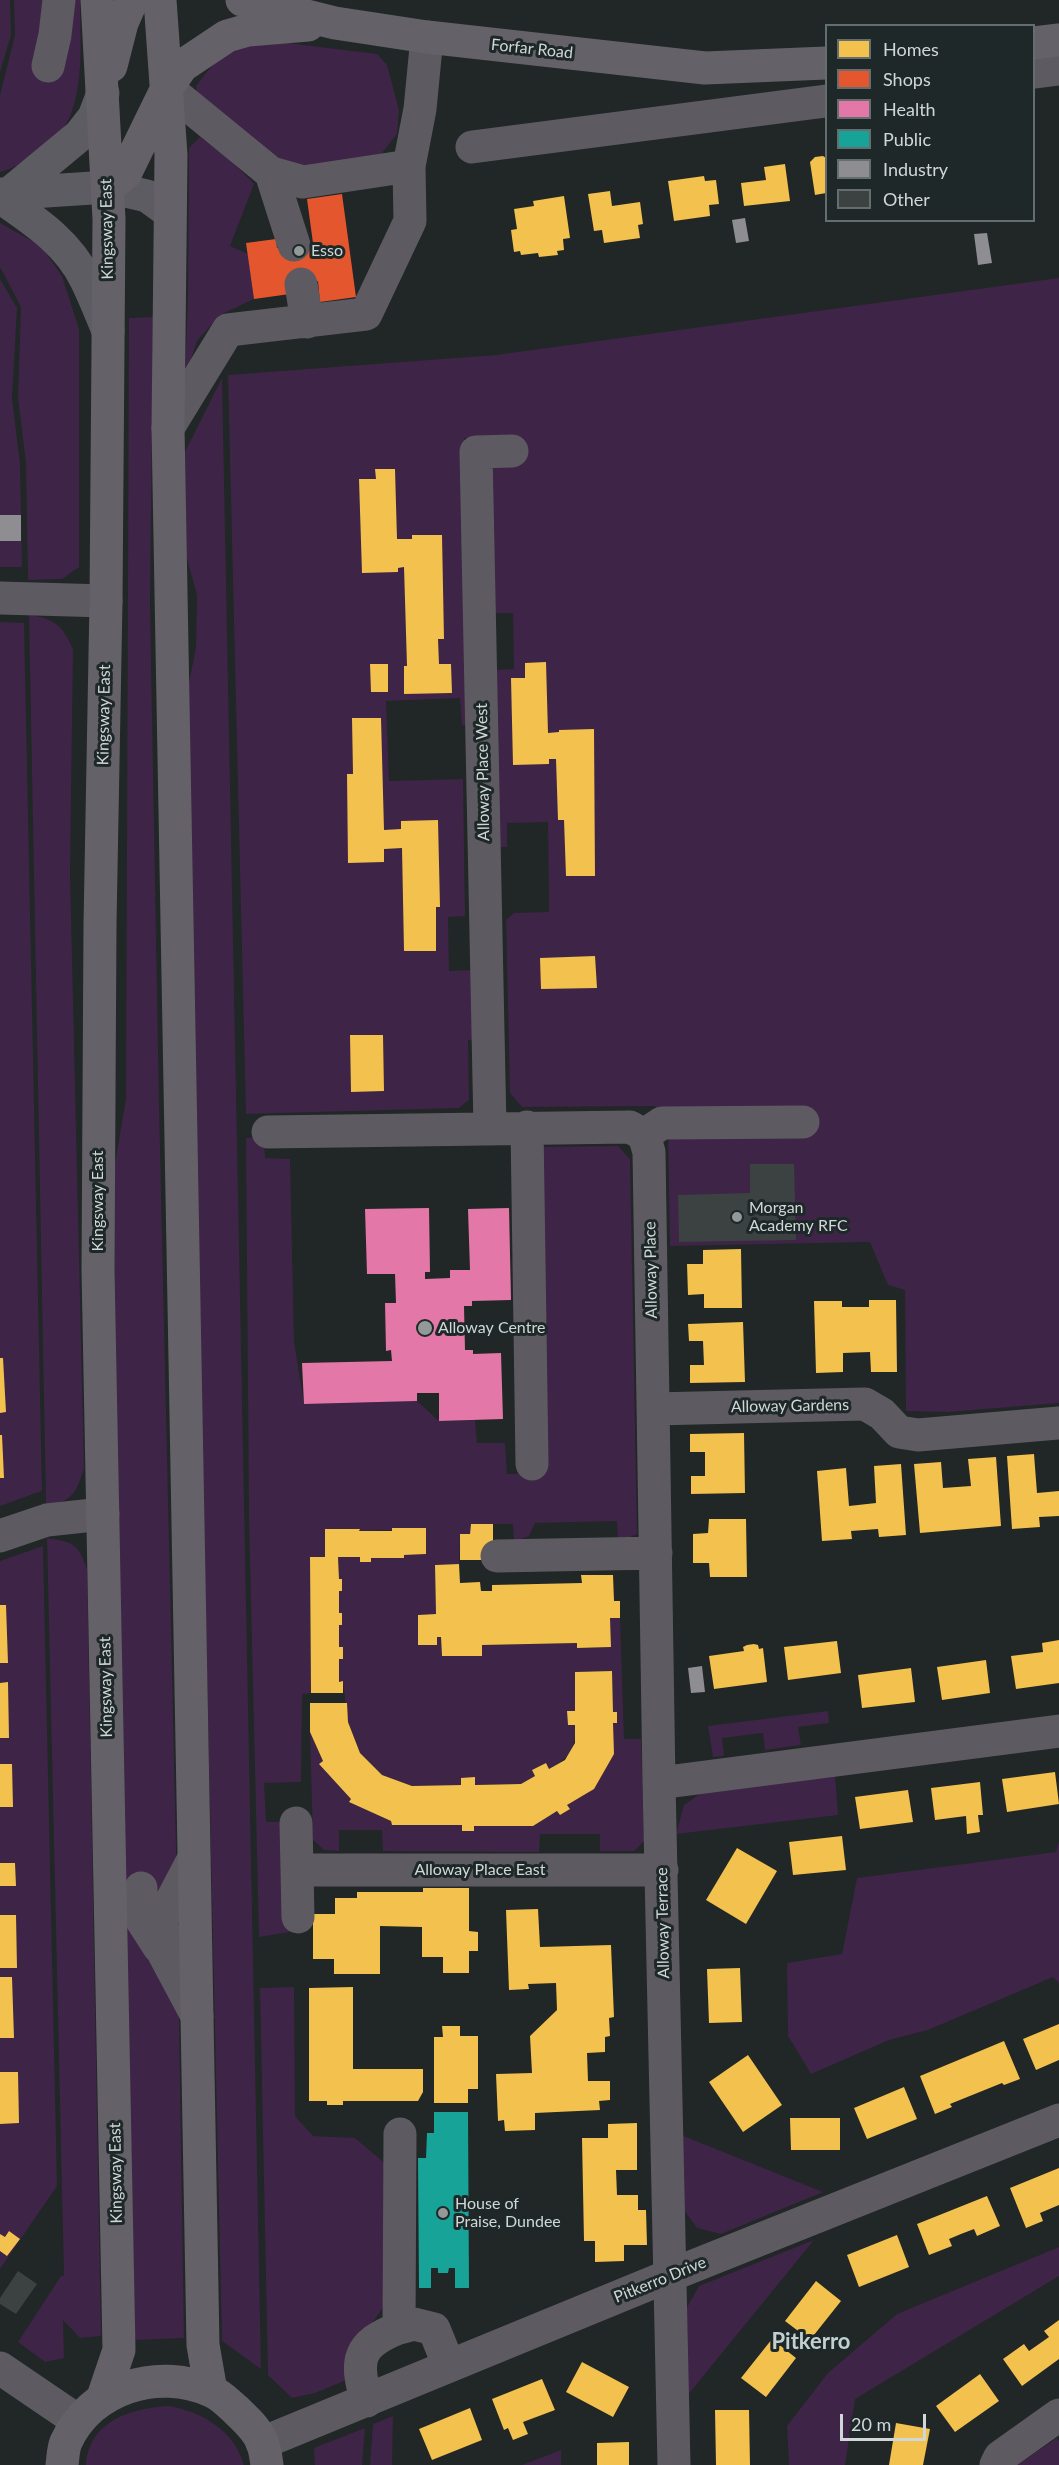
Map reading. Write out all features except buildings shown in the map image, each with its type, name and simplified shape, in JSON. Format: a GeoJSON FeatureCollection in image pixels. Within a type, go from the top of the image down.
{"type":"FeatureCollection","features":[{"type":"Feature","properties":{"kind":"highway","name":"Kingsway East"},"geometry":{"type":"LineString","coordinates":[[62,2465],[65,2444],[90,2410],[119,2350],[98,1270],[100,936],[110,219],[97,0]]}},
{"type":"Feature","properties":{"kind":"highway"},"geometry":{"type":"LineString","coordinates":[[103,93],[122,22],[132,0]]}},
{"type":"Feature","properties":{"kind":"highway"},"geometry":{"type":"LineString","coordinates":[[160,0],[171,155],[168,428],[203,2345],[211,2391]]}},
{"type":"Feature","properties":{"kind":"highway","name":"Forfar Road"},"geometry":{"type":"LineString","coordinates":[[242,0],[335,23],[427,37],[705,68],[825,66]]}},
{"type":"Feature","properties":{"kind":"highway"},"geometry":{"type":"LineString","coordinates":[[108,187],[125,174],[167,88],[182,66],[226,36],[248,30],[335,23]]}},
{"type":"Feature","properties":{"kind":"highway"},"geometry":{"type":"LineString","coordinates":[[1035,43],[1059,40]]}},
{"type":"Feature","properties":{"kind":"highway"},"geometry":{"type":"LineString","coordinates":[[90,2410],[127,2386],[155,2380],[183,2382],[222,2397],[251,2424],[265,2454]]}},
{"type":"Feature","properties":{"kind":"main road"},"geometry":{"type":"LineString","coordinates":[[3,195],[80,135],[94,117],[103,93]]}},
{"type":"Feature","properties":{"kind":"main road"},"geometry":{"type":"LineString","coordinates":[[3,195],[108,187],[147,196],[170,212]]}},
{"type":"Feature","properties":{"kind":"main road"},"geometry":{"type":"LineString","coordinates":[[3,195],[63,246],[85,278],[108,331]]}},
{"type":"Feature","properties":{"kind":"street"},"geometry":{"type":"LineString","coordinates":[[48,66],[55,35],[59,0]]}},
{"type":"Feature","properties":{"kind":"street"},"geometry":{"type":"LineString","coordinates":[[168,428],[228,330],[366,314],[410,221],[409,166],[420,109],[427,37]]}},
{"type":"Feature","properties":{"kind":"street"},"geometry":{"type":"LineString","coordinates":[[1035,72],[1059,69]]}},
{"type":"Feature","properties":{"kind":"street"},"geometry":{"type":"LineString","coordinates":[[167,88],[271,173],[303,182],[409,166]]}},
{"type":"Feature","properties":{"kind":"street"},"geometry":{"type":"LineString","coordinates":[[472,147],[825,101]]}},
{"type":"Feature","properties":{"kind":"street"},"geometry":{"type":"LineString","coordinates":[[271,173],[294,245]]}},
{"type":"Feature","properties":{"kind":"street"},"geometry":{"type":"LineString","coordinates":[[301,284],[307,322]]}},
{"type":"Feature","properties":{"kind":"street","name":"Alloway Place West"},"geometry":{"type":"LineString","coordinates":[[490,1128],[476,452],[512,451]]}},
{"type":"Feature","properties":{"kind":"street"},"geometry":{"type":"LineString","coordinates":[[0,598],[106,601]]}},
{"type":"Feature","properties":{"kind":"street"},"geometry":{"type":"LineString","coordinates":[[268,1132],[630,1127],[644,1135],[662,1123],[803,1122]]}},
{"type":"Feature","properties":{"kind":"street"},"geometry":{"type":"LineString","coordinates":[[527,1127],[532,1464]]}},
{"type":"Feature","properties":{"kind":"street","name":"Alloway Place"},"geometry":{"type":"LineString","coordinates":[[644,1135],[649,1152],[659,1783]]}},
{"type":"Feature","properties":{"kind":"street","name":"Alloway Gardens"},"geometry":{"type":"LineString","coordinates":[[654,1409],[865,1404],[882,1414],[899,1432],[918,1435],[1059,1423]]}},
{"type":"Feature","properties":{"kind":"street"},"geometry":{"type":"LineString","coordinates":[[0,1536],[47,1520],[103,1514]]}},
{"type":"Feature","properties":{"kind":"street"},"geometry":{"type":"LineString","coordinates":[[497,1556],[656,1553]]}},
{"type":"Feature","properties":{"kind":"street"},"geometry":{"type":"LineString","coordinates":[[659,1783],[1059,1731]]}},
{"type":"Feature","properties":{"kind":"street","name":"Alloway Terrace"},"geometry":{"type":"LineString","coordinates":[[659,1783],[674,2465]]}},
{"type":"Feature","properties":{"kind":"street"},"geometry":{"type":"LineString","coordinates":[[297,1823],[298,1917]]}},
{"type":"Feature","properties":{"kind":"street"},"geometry":{"type":"LineString","coordinates":[[164,1954],[162,1919],[194,1858]]}},
{"type":"Feature","properties":{"kind":"street","name":"Alloway Place East"},"geometry":{"type":"LineString","coordinates":[[297,1870],[662,1870]]}},
{"type":"Feature","properties":{"kind":"street"},"geometry":{"type":"LineString","coordinates":[[141,1888],[141,1919],[164,1954],[197,2016]]}},
{"type":"Feature","properties":{"kind":"street","name":"Pitkerro Drive"},"geometry":{"type":"LineString","coordinates":[[265,2454],[367,2401],[449,2366],[1059,2120]]}},
{"type":"Feature","properties":{"kind":"street"},"geometry":{"type":"LineString","coordinates":[[399,2328],[400,2134]]}},
{"type":"Feature","properties":{"kind":"street"},"geometry":{"type":"LineString","coordinates":[[367,2401],[359,2374],[363,2351],[378,2336],[414,2324],[434,2329],[449,2366]]}},
{"type":"Feature","properties":{"kind":"street"},"geometry":{"type":"LineString","coordinates":[[0,2368],[90,2410]]}},
{"type":"Feature","properties":{"kind":"street"},"geometry":{"type":"LineString","coordinates":[[996,2465],[1000,2457],[1059,2415]]}},
{"type":"Feature","properties":{"kind":"shaded area"},"geometry":{"type":"Polygon","coordinates":[[[0,0],[10,0],[11,35],[0,72],[0,0]]]}},
{"type":"Feature","properties":{"kind":"shaded area"},"geometry":{"type":"Polygon","coordinates":[[[14,0],[80,0],[80,70],[72,111],[61,131],[32,157],[0,172],[0,95],[15,35],[14,0]]]}},
{"type":"Feature","properties":{"kind":"shaded area"},"geometry":{"type":"Polygon","coordinates":[[[271,41],[377,54],[387,65],[399,110],[397,134],[382,153],[364,162],[299,170],[278,163],[197,98],[196,86],[220,58],[235,48],[271,41]]]}},
{"type":"Feature","properties":{"kind":"shaded area"},"geometry":{"type":"Polygon","coordinates":[[[200,137],[230,160],[254,184],[230,246],[248,254],[254,299],[220,315],[197,341],[185,378],[189,148],[200,137]]]}},
{"type":"Feature","properties":{"kind":"shaded area"},"geometry":{"type":"Polygon","coordinates":[[[0,223],[41,246],[62,276],[79,329],[79,567],[62,579],[28,580],[26,463],[18,398],[21,307],[0,267],[0,223]]]}},
{"type":"Feature","properties":{"kind":"shaded area"},"geometry":{"type":"Polygon","coordinates":[[[1059,278],[1059,1403],[948,1412],[906,1411],[905,1290],[888,1285],[870,1242],[670,1246],[668,1132],[655,1106],[522,1107],[510,1093],[506,920],[514,913],[549,912],[548,822],[507,823],[507,847],[497,847],[494,670],[514,669],[513,613],[493,613],[490,465],[513,437],[464,438],[470,725],[462,725],[460,698],[386,701],[389,781],[463,779],[465,916],[448,917],[449,971],[474,970],[476,1040],[468,1040],[469,1100],[459,1108],[246,1114],[228,375],[496,355],[1059,278]]]}},
{"type":"Feature","properties":{"kind":"shaded area"},"geometry":{"type":"Polygon","coordinates":[[[0,279],[17,308],[12,398],[20,464],[22,567],[0,567],[0,279]]]}},
{"type":"Feature","properties":{"kind":"shaded area"},"geometry":{"type":"Polygon","coordinates":[[[153,317],[150,604],[184,2338],[135,2340],[111,1187],[126,1099],[129,318],[153,317]]]}},
{"type":"Feature","properties":{"kind":"shaded area"},"geometry":{"type":"Polygon","coordinates":[[[222,378],[261,2369],[222,2341],[185,701],[196,648],[197,595],[181,537],[183,456],[222,378]]]}},
{"type":"Feature","properties":{"kind":"shaded area"},"geometry":{"type":"Polygon","coordinates":[[[29,614],[57,624],[73,649],[70,873],[84,1469],[72,1495],[62,1502],[46,1506],[29,614]]]}},
{"type":"Feature","properties":{"kind":"shaded area"},"geometry":{"type":"Polygon","coordinates":[[[0,622],[24,623],[42,1491],[0,1506],[0,622]]]}},
{"type":"Feature","properties":{"kind":"shaded area"},"geometry":{"type":"Polygon","coordinates":[[[264,1137],[265,1158],[290,1159],[294,1342],[304,1404],[417,1401],[439,1421],[475,1420],[477,1443],[505,1443],[507,1474],[544,1473],[539,1147],[618,1146],[630,1159],[637,1534],[618,1542],[617,1521],[535,1523],[529,1536],[514,1541],[513,1524],[471,1524],[470,1534],[460,1534],[459,1564],[435,1565],[436,1614],[418,1615],[418,1645],[437,1645],[437,1637],[441,1637],[442,1656],[482,1656],[482,1645],[577,1643],[578,1648],[611,1647],[610,1618],[620,1618],[624,1739],[641,1739],[644,1841],[634,1851],[600,1851],[600,1834],[540,1834],[539,1852],[383,1851],[382,1830],[339,1830],[339,1851],[324,1850],[313,1840],[310,1732],[323,1761],[320,1764],[351,1799],[349,1802],[391,1821],[392,1825],[462,1825],[462,1831],[474,1831],[474,1826],[557,1811],[560,1815],[570,1809],[567,1805],[613,1754],[613,1723],[617,1723],[617,1712],[613,1712],[612,1671],[575,1672],[575,1711],[567,1712],[568,1725],[575,1725],[573,1747],[562,1761],[549,1769],[546,1763],[532,1770],[535,1776],[521,1784],[475,1785],[475,1778],[461,1778],[461,1785],[412,1786],[382,1775],[360,1753],[348,1722],[343,1682],[339,1682],[339,1659],[343,1658],[343,1647],[339,1647],[339,1625],[342,1625],[342,1613],[339,1613],[339,1591],[342,1591],[342,1579],[339,1579],[338,1557],[360,1557],[360,1562],[371,1562],[371,1558],[403,1558],[404,1555],[426,1554],[426,1529],[359,1531],[359,1529],[326,1529],[325,1557],[310,1557],[311,1693],[302,1694],[301,1782],[264,1783],[266,1822],[284,1822],[295,1931],[259,1937],[249,1519],[246,1138],[264,1137]]]}},
{"type":"Feature","properties":{"kind":"shaded area"},"geometry":{"type":"Polygon","coordinates":[[[47,1538],[73,1545],[81,1554],[87,1569],[101,2336],[80,2338],[63,2320],[64,2358],[45,2362],[18,2342],[61,2276],[64,2276],[47,1538]]]}},
{"type":"Feature","properties":{"kind":"shaded area"},"geometry":{"type":"Polygon","coordinates":[[[43,1546],[57,2186],[0,2269],[0,1561],[43,1546]]]}},
{"type":"Feature","properties":{"kind":"shaded area"},"geometry":{"type":"Polygon","coordinates":[[[828,1711],[829,1723],[798,1727],[801,1745],[765,1750],[763,1733],[722,1738],[724,1756],[713,1757],[708,1726],[828,1711]]]}},
{"type":"Feature","properties":{"kind":"shaded area"},"geometry":{"type":"Polygon","coordinates":[[[835,1775],[838,1815],[676,1834],[684,1805],[704,1791],[835,1775]]]}},
{"type":"Feature","properties":{"kind":"shaded area"},"geometry":{"type":"Polygon","coordinates":[[[1059,1841],[1059,1983],[1053,1977],[928,2030],[889,2040],[811,2074],[788,2036],[787,1963],[842,1954],[857,1878],[1056,1852],[1059,1841]]]}},
{"type":"Feature","properties":{"kind":"shaded area"},"geometry":{"type":"Polygon","coordinates":[[[294,1987],[295,2116],[313,2136],[355,2138],[388,2166],[388,2300],[351,2354],[349,2379],[315,2393],[292,2398],[268,2375],[260,1988],[294,1987]]]}},
{"type":"Feature","properties":{"kind":"shaded area"},"geometry":{"type":"Polygon","coordinates":[[[681,2135],[823,2192],[721,2234],[697,2228],[684,2210],[681,2135]]]}},
{"type":"Feature","properties":{"kind":"shaded area"},"geometry":{"type":"Polygon","coordinates":[[[814,2240],[687,2396],[685,2311],[699,2286],[814,2240]]]}},
{"type":"Feature","properties":{"kind":"shaded area"},"geometry":{"type":"Polygon","coordinates":[[[1059,2247],[1059,2276],[855,2399],[845,2465],[789,2465],[787,2426],[828,2373],[897,2314],[1059,2247]]]}},
{"type":"Feature","properties":{"kind":"shaded area"},"geometry":{"type":"Polygon","coordinates":[[[169,2406],[193,2413],[215,2425],[233,2442],[244,2465],[86,2465],[89,2450],[95,2438],[114,2420],[140,2410],[169,2406]]]}},
{"type":"Feature","properties":{"kind":"shaded area"},"geometry":{"type":"Polygon","coordinates":[[[393,2416],[392,2465],[370,2465],[373,2424],[393,2416]]]}},
{"type":"Feature","properties":{"kind":"shaded area"},"geometry":{"type":"Polygon","coordinates":[[[365,2428],[362,2465],[315,2465],[314,2448],[365,2428]]]}},
{"type":"Feature","properties":{"kind":"shaded area"},"geometry":{"type":"Polygon","coordinates":[[[1057,2438],[1059,2465],[1017,2465],[1057,2438]]]}},
{"type":"Feature","properties":{"kind":"shaded area"},"geometry":{"type":"Polygon","coordinates":[[[561,2450],[561,2465],[522,2465],[561,2450]]]}},
{"type":"Feature","properties":{"kind":"place","name":"Esso"},"geometry":{"type":"Point","coordinates":[299,251]}},
{"type":"Feature","properties":{"kind":"place","name":"Morgan Academy RFC"},"geometry":{"type":"Point","coordinates":[737,1217]}},
{"type":"Feature","properties":{"kind":"place","name":"Alloway Centre"},"geometry":{"type":"Point","coordinates":[425,1328]}},
{"type":"Feature","properties":{"kind":"place","name":"House of Praise, Dundee"},"geometry":{"type":"Point","coordinates":[443,2213]}},
{"type":"Feature","properties":{"kind":"district","name":"Pitkerro"},"geometry":{"type":"Point","coordinates":[811,2342]}}]}
